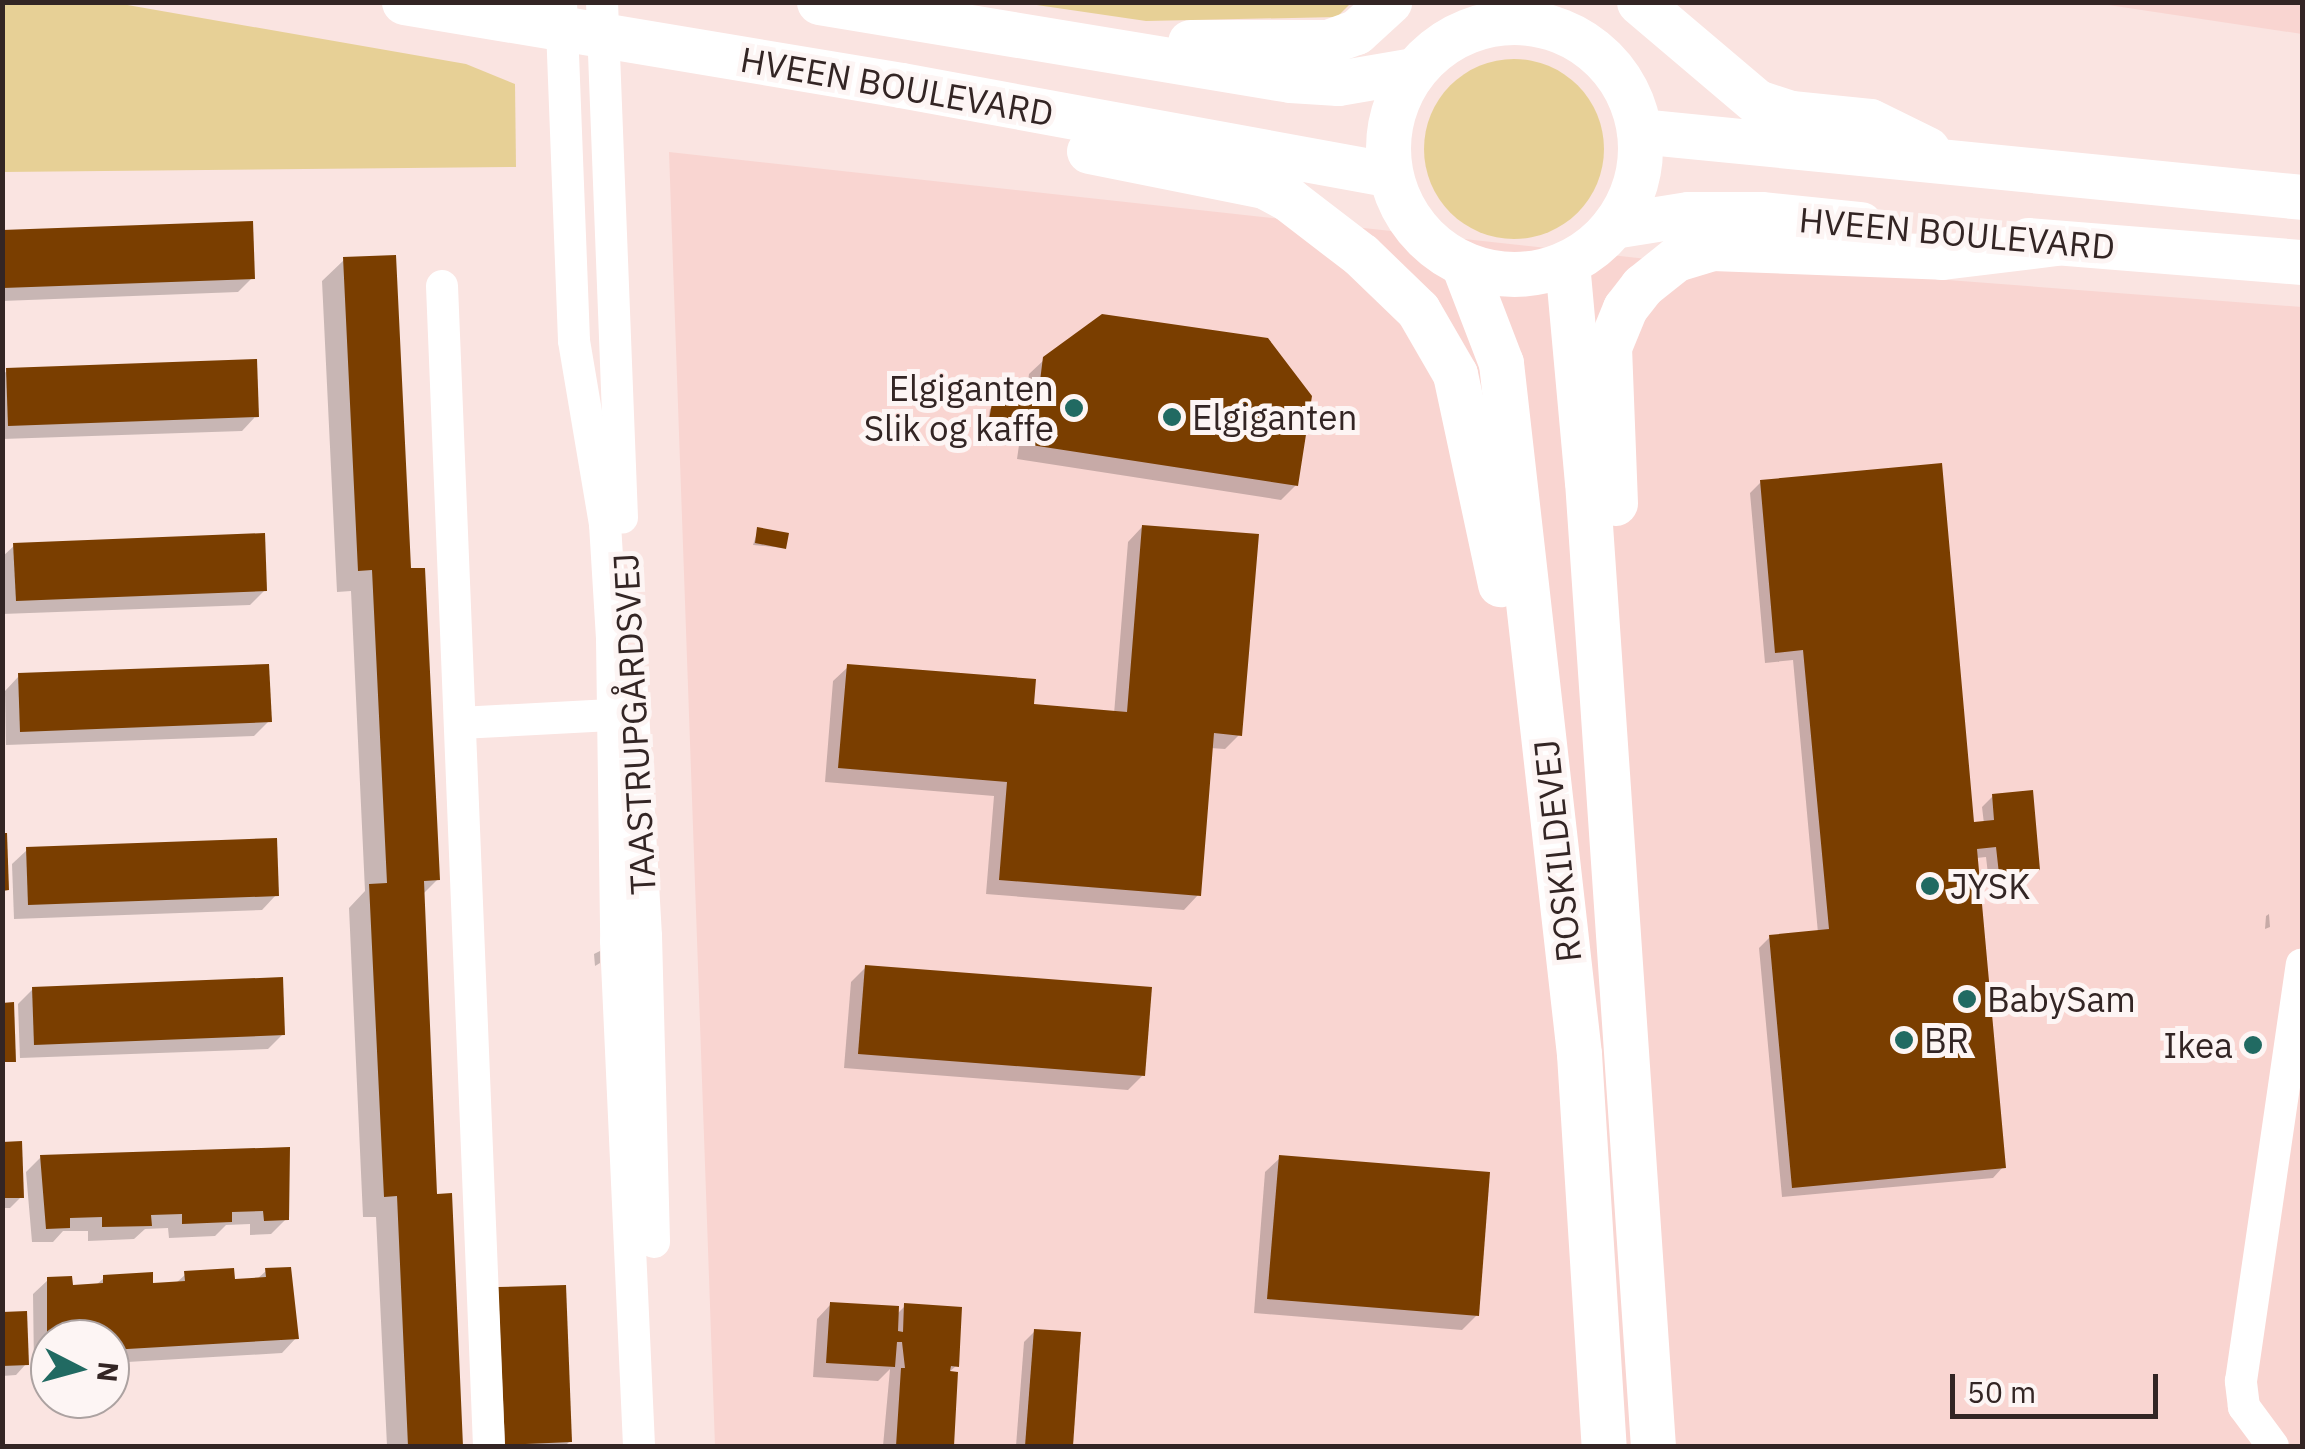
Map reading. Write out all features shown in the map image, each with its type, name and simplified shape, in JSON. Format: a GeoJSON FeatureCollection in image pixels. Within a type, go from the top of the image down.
{"type":"FeatureCollection","features":[{"type":"Feature","properties":{"kind":"main road","name":"HVEEN BOULEVARD"},"geometry":{"type":"LineString","coordinates":[[404,2],[582,18],[996,103],[1390,175]]}},
{"type":"Feature","properties":{"kind":"main road","name":"HVEEN BOULEVARD"},"geometry":{"type":"LineString","coordinates":[[819,2],[1290,80],[1338,82],[1414,70]]}},
{"type":"Feature","properties":{"kind":"main road"},"geometry":{"type":"LineString","coordinates":[[1099,50],[1204,41],[1328,42],[1356,32],[1390,2]]}},
{"type":"Feature","properties":{"kind":"main road"},"geometry":{"type":"LineString","coordinates":[[1639,2],[1756,102],[1791,112],[1870,121],[1951,161]]}},
{"type":"Feature","properties":{"kind":"main road"},"geometry":{"type":"LineString","coordinates":[[1459,17],[1521,22],[1564,19],[1617,75],[1639,131],[1636,181],[1613,226],[1592,248],[1567,263],[1515,275],[1462,264],[1437,249],[1416,228],[1390,175],[1388,138],[1396,102],[1414,70],[1459,17]]}},
{"type":"Feature","properties":{"kind":"main road"},"geometry":{"type":"LineString","coordinates":[[996,103],[1030,138],[1264,186],[1288,199],[1361,256],[1418,310],[1455,374],[1502,591],[1532,636]]}},
{"type":"Feature","properties":{"kind":"main road","name":"HVEEN BOULEVARD"},"geometry":{"type":"LineString","coordinates":[[1639,131],[2170,187],[2302,197]]}},
{"type":"Feature","properties":{"kind":"main road","name":"HVEEN BOULEVARD"},"geometry":{"type":"LineString","coordinates":[[1613,226],[1688,214],[1760,214],[2302,262]]}},
{"type":"Feature","properties":{"kind":"main road"},"geometry":{"type":"LineString","coordinates":[[1607,819],[1616,464],[1609,348],[1624,308],[1660,270],[1694,252],[1712,248],[1942,257],[2056,243]]}},
{"type":"Feature","properties":{"kind":"main road","name":"ROSKILDEVEJ"},"geometry":{"type":"LineString","coordinates":[[1567,263],[1587,481],[1652,1446]]}},
{"type":"Feature","properties":{"kind":"main road","name":"ROSKILDEVEJ"},"geometry":{"type":"LineString","coordinates":[[1462,264],[1500,363],[1579,1054],[1604,1446]]}},
{"type":"Feature","properties":{"kind":"street","name":"TAASTRUPGÅRDSVEJ"},"geometry":{"type":"LineString","coordinates":[[582,18],[574,341],[605,524],[615,923],[640,1446]]}},
{"type":"Feature","properties":{"kind":"street","name":"TAASTRUPGÅRDSVEJ"},"geometry":{"type":"LineString","coordinates":[[582,18],[623,531],[646,936],[662,1446]]}},
{"type":"Feature","properties":{"kind":"street"},"geometry":{"type":"LineString","coordinates":[[442,286],[489,1446]]}},
{"type":"Feature","properties":{"kind":"street","name":"TAASTRUPGÅRDSVEJ"},"geometry":{"type":"LineString","coordinates":[[460,722],[611,715]]}},
{"type":"Feature","properties":{"kind":"street"},"geometry":{"type":"LineString","coordinates":[[2272,1446],[2244,1407],[2240,1381],[2302,964]]}},
{"type":"Feature","properties":{"kind":"shaded area"},"geometry":{"type":"Polygon","coordinates":[[[2,3],[116,3],[466,64],[515,84],[516,167],[3,172],[2,3]]]}},
{"type":"Feature","properties":{"kind":"shaded area"},"geometry":{"type":"Polygon","coordinates":[[[1023,3],[1351,3],[1337,17],[1146,21],[1023,3]]]}},
{"type":"Feature","properties":{"kind":"shaded area"},"geometry":{"type":"Polygon","coordinates":[[[2095,3],[2302,3],[2302,34],[2095,3]]]}},
{"type":"Feature","properties":{"kind":"shaded area"},"geometry":{"type":"Polygon","coordinates":[[[1514,59],[1548,66],[1578,85],[1597,115],[1604,149],[1597,183],[1578,213],[1548,232],[1514,239],[1480,232],[1450,213],[1431,183],[1424,149],[1431,115],[1450,85],[1480,66],[1514,59]]]}},
{"type":"Feature","properties":{"kind":"shaded area"},"geometry":{"type":"Polygon","coordinates":[[[669,152],[1757,271],[1829,271],[2302,307],[2302,1446],[715,1446],[669,152]]]}},
{"type":"Feature","properties":{"kind":"building"},"geometry":{"type":"Polygon","coordinates":[[[253,221],[255,279],[3,288],[2,230],[253,221]]]}},
{"type":"Feature","properties":{"kind":"building"},"geometry":{"type":"Polygon","coordinates":[[[396,255],[411,568],[425,568],[440,880],[424,881],[437,1194],[452,1193],[463,1446],[408,1446],[397,1196],[384,1197],[369,884],[387,883],[372,570],[358,571],[343,257],[396,255]]]}},
{"type":"Feature","properties":{"kind":"building","name":"Elgiganten"},"geometry":{"type":"Polygon","coordinates":[[[1102,314],[1268,338],[1312,396],[1298,486],[1031,445],[1032,437],[987,431],[992,403],[1007,391],[1038,397],[1043,357],[1102,314]]]}},
{"type":"Feature","properties":{"kind":"building"},"geometry":{"type":"Polygon","coordinates":[[[257,359],[259,417],[8,426],[6,368],[257,359]]]}},
{"type":"Feature","properties":{"kind":"building"},"geometry":{"type":"Polygon","coordinates":[[[1942,463],[1974,822],[1994,820],[1992,794],[2033,790],[2040,870],[1999,874],[1996,847],[1977,849],[2006,1168],[1792,1188],[1769,935],[1829,929],[1803,650],[1775,653],[1760,480],[1942,463]]]}},
{"type":"Feature","properties":{"kind":"building"},"geometry":{"type":"Polygon","coordinates":[[[1142,525],[1259,534],[1242,736],[1214,733],[1201,896],[999,880],[1007,782],[838,768],[847,664],[1036,679],[1034,704],[1127,712],[1142,525]]]}},
{"type":"Feature","properties":{"kind":"building"},"geometry":{"type":"Polygon","coordinates":[[[757,527],[789,533],[786,549],[755,543],[757,527]]]}},
{"type":"Feature","properties":{"kind":"building"},"geometry":{"type":"Polygon","coordinates":[[[265,533],[267,591],[16,601],[13,543],[265,533]]]}},
{"type":"Feature","properties":{"kind":"building"},"geometry":{"type":"Polygon","coordinates":[[[269,664],[272,722],[20,732],[18,673],[269,664]]]}},
{"type":"Feature","properties":{"kind":"building"},"geometry":{"type":"Polygon","coordinates":[[[2,833],[7,833],[9,890],[2,891],[2,833]]]}},
{"type":"Feature","properties":{"kind":"building"},"geometry":{"type":"Polygon","coordinates":[[[277,838],[279,896],[28,905],[26,847],[277,838]]]}},
{"type":"Feature","properties":{"kind":"building"},"geometry":{"type":"Polygon","coordinates":[[[865,965],[1152,987],[1145,1076],[858,1054],[865,965]]]}},
{"type":"Feature","properties":{"kind":"building"},"geometry":{"type":"Polygon","coordinates":[[[283,977],[285,1035],[34,1045],[32,987],[283,977]]]}},
{"type":"Feature","properties":{"kind":"building"},"geometry":{"type":"Polygon","coordinates":[[[14,1002],[16,1062],[2,1062],[2,1003],[14,1002]]]}},
{"type":"Feature","properties":{"kind":"building"},"geometry":{"type":"Polygon","coordinates":[[[22,1141],[24,1198],[2,1198],[2,1142],[22,1141]]]}},
{"type":"Feature","properties":{"kind":"building"},"geometry":{"type":"Polygon","coordinates":[[[290,1147],[289,1220],[264,1221],[263,1211],[232,1212],[232,1222],[182,1224],[182,1214],[151,1215],[152,1226],[102,1227],[102,1217],[70,1218],[70,1228],[46,1229],[40,1155],[290,1147]]]}},
{"type":"Feature","properties":{"kind":"building"},"geometry":{"type":"Polygon","coordinates":[[[1279,1155],[1490,1172],[1479,1316],[1267,1299],[1279,1155]]]}},
{"type":"Feature","properties":{"kind":"building"},"geometry":{"type":"Polygon","coordinates":[[[291,1267],[299,1339],[130,1349],[130,1319],[47,1319],[47,1277],[72,1276],[73,1285],[103,1283],[103,1275],[153,1272],[153,1283],[185,1281],[184,1271],[234,1268],[235,1279],[266,1277],[265,1268],[291,1267]]]}},
{"type":"Feature","properties":{"kind":"building"},"geometry":{"type":"Polygon","coordinates":[[[566,1285],[572,1442],[505,1445],[498,1287],[566,1285]]]}},
{"type":"Feature","properties":{"kind":"building"},"geometry":{"type":"Polygon","coordinates":[[[830,1302],[899,1306],[898,1331],[903,1332],[904,1303],[962,1307],[959,1367],[951,1366],[950,1371],[958,1372],[954,1446],[896,1446],[901,1368],[905,1368],[902,1342],[897,1342],[895,1367],[826,1363],[830,1302]]]}},
{"type":"Feature","properties":{"kind":"building"},"geometry":{"type":"Polygon","coordinates":[[[27,1311],[29,1365],[2,1366],[2,1312],[27,1311]]]}},
{"type":"Feature","properties":{"kind":"building"},"geometry":{"type":"Polygon","coordinates":[[[1034,1329],[1081,1332],[1073,1446],[1025,1446],[1034,1329]]]}},
{"type":"Feature","properties":{"kind":"place","name":"Elgiganten Slik og kaffe"},"geometry":{"type":"Point","coordinates":[1074,408]}},
{"type":"Feature","properties":{"kind":"place","name":"Elgiganten"},"geometry":{"type":"Point","coordinates":[1172,417]}},
{"type":"Feature","properties":{"kind":"place","name":"JYSK"},"geometry":{"type":"Point","coordinates":[1930,886]}},
{"type":"Feature","properties":{"kind":"place","name":"BabySam"},"geometry":{"type":"Point","coordinates":[1967,999]}},
{"type":"Feature","properties":{"kind":"place","name":"BR"},"geometry":{"type":"Point","coordinates":[1904,1040]}},
{"type":"Feature","properties":{"kind":"place","name":"Ikea"},"geometry":{"type":"Point","coordinates":[2253,1045]}}]}
